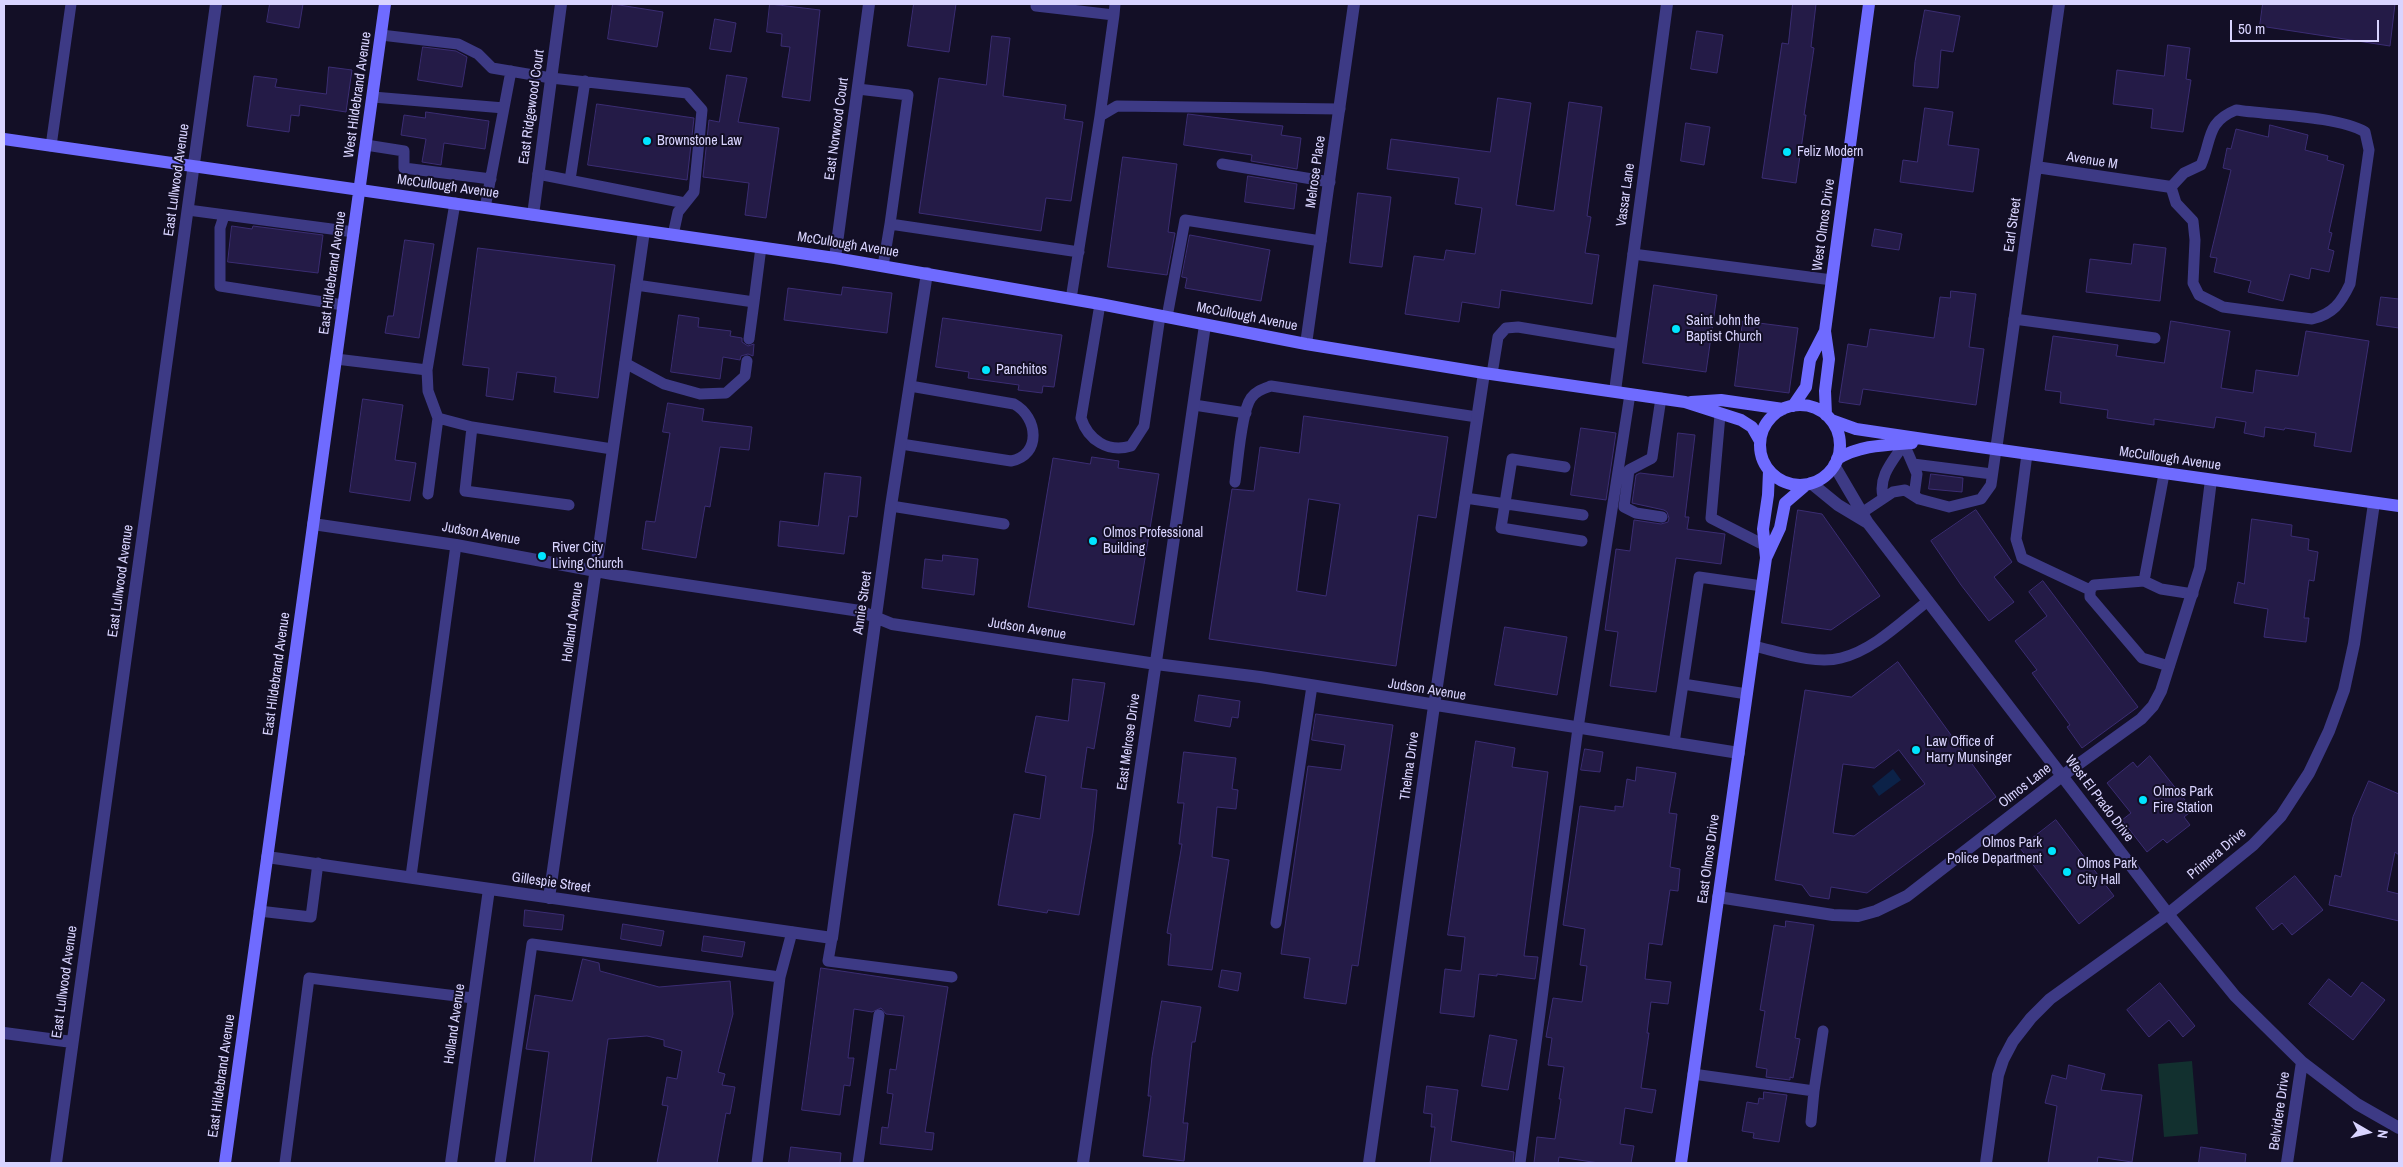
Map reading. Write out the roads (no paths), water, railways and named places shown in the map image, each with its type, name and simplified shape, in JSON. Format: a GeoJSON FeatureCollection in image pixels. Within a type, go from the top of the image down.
{"type":"FeatureCollection","features":[{"type":"Feature","properties":{"kind":"main road","name":"West Hildebrand Avenue"},"geometry":{"type":"LineString","coordinates":[[360,190],[385,4]]}},
{"type":"Feature","properties":{"kind":"main road","name":"West Olmos Drive"},"geometry":{"type":"LineString","coordinates":[[1828,418],[1825,391],[1829,359],[1825,331],[1869,4]]}},
{"type":"Feature","properties":{"kind":"main road","name":"McCullough Avenue"},"geometry":{"type":"LineString","coordinates":[[4,140],[835,258],[1100,304],[1306,344],[1488,374],[1685,402],[1741,420],[1752,427],[1760,441]]}},
{"type":"Feature","properties":{"kind":"main road","name":"East Hildebrand Avenue"},"geometry":{"type":"LineString","coordinates":[[225,1163],[360,190]]}},
{"type":"Feature","properties":{"kind":"main road","name":"West Olmos Drive"},"geometry":{"type":"LineString","coordinates":[[1788,407],[1806,387],[1810,360],[1825,331]]}},
{"type":"Feature","properties":{"kind":"main road","name":"McCullough Avenue"},"geometry":{"type":"LineString","coordinates":[[1685,402],[1721,400],[1788,407]]}},
{"type":"Feature","properties":{"kind":"main road"},"geometry":{"type":"LineString","coordinates":[[1788,407],[1814,408],[1828,418],[1839,439],[1836,462],[1825,476],[1809,484],[1786,483],[1769,471],[1760,452],[1760,441],[1767,422],[1788,407]]}},
{"type":"Feature","properties":{"kind":"main road","name":"McCullough Avenue"},"geometry":{"type":"LineString","coordinates":[[1828,418],[1856,429],[1936,442],[2399,506]]}},
{"type":"Feature","properties":{"kind":"main road","name":"McCullough Avenue"},"geometry":{"type":"LineString","coordinates":[[1836,462],[1849,451],[1870,446],[1936,442]]}},
{"type":"Feature","properties":{"kind":"main road","name":"East Olmos Drive"},"geometry":{"type":"LineString","coordinates":[[1681,1163],[1766,558],[1763,529],[1768,496],[1769,471]]}},
{"type":"Feature","properties":{"kind":"main road","name":"East Olmos Drive"},"geometry":{"type":"LineString","coordinates":[[1766,558],[1780,528],[1785,503],[1809,484]]}},
{"type":"Feature","properties":{"kind":"street","name":"East Lullwood Avenue"},"geometry":{"type":"LineString","coordinates":[[56,1163],[216,4]]}},
{"type":"Feature","properties":{"kind":"street","name":"East Ridgewood Court"},"geometry":{"type":"LineString","coordinates":[[533,214],[561,4]]}},
{"type":"Feature","properties":{"kind":"street","name":"East Norwood Court"},"geometry":{"type":"LineString","coordinates":[[835,258],[869,4]]}},
{"type":"Feature","properties":{"kind":"street","name":"Melrose Place"},"geometry":{"type":"LineString","coordinates":[[1306,344],[1340,110],[1353,4]]}},
{"type":"Feature","properties":{"kind":"street","name":"Vassar Lane"},"geometry":{"type":"LineString","coordinates":[[1615,391],[1667,4]]}},
{"type":"Feature","properties":{"kind":"street","name":"Earl Street"},"geometry":{"type":"LineString","coordinates":[[1996,450],[2059,4]]}},
{"type":"Feature","properties":{"kind":"street","name":"Avenue M"},"geometry":{"type":"LineString","coordinates":[[2036,167],[2171,187]]}},
{"type":"Feature","properties":{"kind":"street","name":"Holland Avenue"},"geometry":{"type":"LineString","coordinates":[[549,898],[644,231]]}},
{"type":"Feature","properties":{"kind":"street","name":"Annie Street"},"geometry":{"type":"LineString","coordinates":[[832,938],[891,506],[927,273]]}},
{"type":"Feature","properties":{"kind":"street","name":"East Melrose Drive"},"geometry":{"type":"LineString","coordinates":[[1084,1163],[1205,325]]}},
{"type":"Feature","properties":{"kind":"street","name":"Thelma Drive"},"geometry":{"type":"LineString","coordinates":[[1369,1163],[1477,417],[1488,374]]}},
{"type":"Feature","properties":{"kind":"street","name":"West El Prado Drive"},"geometry":{"type":"LineString","coordinates":[[1836,462],[1865,517],[2168,914],[2235,996],[2302,1062],[2357,1104],[2399,1128]]}},
{"type":"Feature","properties":{"kind":"street","name":"Olmos Lane"},"geometry":{"type":"LineString","coordinates":[[1718,897],[1833,915],[1858,916],[1876,911],[1907,896],[2062,776],[2141,720],[2153,706],[2169,666],[2193,594],[2200,568],[2211,480]]}},
{"type":"Feature","properties":{"kind":"street","name":"West El Prado Drive"},"geometry":{"type":"LineString","coordinates":[[1809,484],[1822,490],[1838,505],[1865,517]]}},
{"type":"Feature","properties":{"kind":"street","name":"Primera Drive"},"geometry":{"type":"LineString","coordinates":[[1986,1163],[1998,1075],[2013,1041],[2050,999],[2168,914],[2253,845],[2281,816],[2309,773],[2329,731],[2344,690],[2354,644],[2374,503]]}},
{"type":"Feature","properties":{"kind":"street","name":"Judson Avenue"},"geometry":{"type":"LineString","coordinates":[[313,524],[456,545],[595,570],[860,611],[892,624],[1312,686],[1739,753]]}},
{"type":"Feature","properties":{"kind":"street","name":"Gillespie Street"},"geometry":{"type":"LineString","coordinates":[[267,857],[832,938]]}},
{"type":"Feature","properties":{"kind":"street","name":"Holland Avenue"},"geometry":{"type":"LineString","coordinates":[[451,1163],[489,889]]}},
{"type":"Feature","properties":{"kind":"street"},"geometry":{"type":"LineString","coordinates":[[4,1033],[72,1042]]}},
{"type":"Feature","properties":{"kind":"street","name":"Belvidere Drive"},"geometry":{"type":"LineString","coordinates":[[2287,1163],[2302,1062]]}},
{"type":"Feature","properties":{"kind":"lane"},"geometry":{"type":"LineString","coordinates":[[51,146],[71,4]]}},
{"type":"Feature","properties":{"kind":"lane"},"geometry":{"type":"LineString","coordinates":[[1036,6],[1114,9],[1100,116],[1071,299]]}},
{"type":"Feature","properties":{"kind":"lane"},"geometry":{"type":"LineString","coordinates":[[381,35],[458,44],[478,54],[492,68],[551,78],[687,93],[702,110],[694,192],[678,212],[673,235]]}},
{"type":"Feature","properties":{"kind":"lane"},"geometry":{"type":"LineString","coordinates":[[485,208],[511,71]]}},
{"type":"Feature","properties":{"kind":"lane"},"geometry":{"type":"LineString","coordinates":[[570,180],[585,81]]}},
{"type":"Feature","properties":{"kind":"lane"},"geometry":{"type":"LineString","coordinates":[[858,89],[908,95],[883,266]]}},
{"type":"Feature","properties":{"kind":"lane"},"geometry":{"type":"LineString","coordinates":[[373,97],[504,108]]}},
{"type":"Feature","properties":{"kind":"lane"},"geometry":{"type":"LineString","coordinates":[[1100,116],[1117,106],[1340,110]]}},
{"type":"Feature","properties":{"kind":"lane"},"geometry":{"type":"LineString","coordinates":[[2236,110],[2318,120],[2357,127],[2365,132],[2369,150],[2367,168],[2350,284],[2342,300],[2324,316],[2312,319],[2223,307],[2199,295],[2193,283],[2195,240],[2193,221],[2176,203],[2171,187],[2184,173],[2201,165],[2214,125],[2224,115],[2236,110]]}},
{"type":"Feature","properties":{"kind":"lane"},"geometry":{"type":"LineString","coordinates":[[366,145],[404,150],[404,168],[491,179]]}},
{"type":"Feature","properties":{"kind":"lane"},"geometry":{"type":"LineString","coordinates":[[1222,164],[1330,182]]}},
{"type":"Feature","properties":{"kind":"lane"},"geometry":{"type":"LineString","coordinates":[[538,174],[685,203]]}},
{"type":"Feature","properties":{"kind":"lane"},"geometry":{"type":"LineString","coordinates":[[428,494],[438,418],[428,391],[427,370],[455,203]]}},
{"type":"Feature","properties":{"kind":"lane"},"geometry":{"type":"LineString","coordinates":[[188,210],[354,232]]}},
{"type":"Feature","properties":{"kind":"lane"},"geometry":{"type":"LineString","coordinates":[[224,216],[220,228],[220,286],[343,306]]}},
{"type":"Feature","properties":{"kind":"lane"},"geometry":{"type":"LineString","coordinates":[[1100,304],[1081,418],[1085,430],[1097,442],[1121,450],[1131,446],[1144,426],[1164,316],[1185,220],[1320,241]]}},
{"type":"Feature","properties":{"kind":"lane"},"geometry":{"type":"LineString","coordinates":[[890,224],[1079,252]]}},
{"type":"Feature","properties":{"kind":"lane"},"geometry":{"type":"LineString","coordinates":[[749,339],[761,248]]}},
{"type":"Feature","properties":{"kind":"lane"},"geometry":{"type":"LineString","coordinates":[[1633,254],[1832,280]]}},
{"type":"Feature","properties":{"kind":"lane"},"geometry":{"type":"LineString","coordinates":[[636,285],[754,302]]}},
{"type":"Feature","properties":{"kind":"lane"},"geometry":{"type":"LineString","coordinates":[[2014,320],[2155,338]]}},
{"type":"Feature","properties":{"kind":"lane"},"geometry":{"type":"LineString","coordinates":[[1488,374],[1498,337],[1506,328],[1518,327],[1621,344]]}},
{"type":"Feature","properties":{"kind":"lane"},"geometry":{"type":"LineString","coordinates":[[336,359],[427,370]]}},
{"type":"Feature","properties":{"kind":"lane"},"geometry":{"type":"LineString","coordinates":[[624,363],[664,384],[700,394],[726,393],[745,376],[746,361]]}},
{"type":"Feature","properties":{"kind":"lane"},"geometry":{"type":"LineString","coordinates":[[901,444],[1011,461],[1020,459],[1026,453],[1034,434],[1029,416],[1023,409],[1014,404],[910,386]]}},
{"type":"Feature","properties":{"kind":"lane"},"geometry":{"type":"LineString","coordinates":[[1235,482],[1250,399],[1259,390],[1271,386],[1477,417]]}},
{"type":"Feature","properties":{"kind":"lane"},"geometry":{"type":"LineString","coordinates":[[1520,1163],[1578,728],[1620,500],[1630,394]]}},
{"type":"Feature","properties":{"kind":"lane"},"geometry":{"type":"LineString","coordinates":[[1661,398],[1652,458],[1629,470],[1620,500],[1624,507],[1636,513],[1662,517]]}},
{"type":"Feature","properties":{"kind":"lane"},"geometry":{"type":"LineString","coordinates":[[1194,405],[1246,413]]}},
{"type":"Feature","properties":{"kind":"lane"},"geometry":{"type":"LineString","coordinates":[[1720,414],[1711,518],[1764,545]]}},
{"type":"Feature","properties":{"kind":"lane"},"geometry":{"type":"LineString","coordinates":[[438,418],[472,427],[612,449]]}},
{"type":"Feature","properties":{"kind":"lane"},"geometry":{"type":"LineString","coordinates":[[472,427],[464,491],[569,505]]}},
{"type":"Feature","properties":{"kind":"lane"},"geometry":{"type":"LineString","coordinates":[[1904,444],[1914,464],[1917,484],[1914,496]]}},
{"type":"Feature","properties":{"kind":"lane"},"geometry":{"type":"LineString","coordinates":[[1883,497],[1881,487],[1883,476],[1904,444]]}},
{"type":"Feature","properties":{"kind":"lane"},"geometry":{"type":"LineString","coordinates":[[1865,517],[1883,497],[1893,492],[1905,490],[1914,496],[1949,507],[1981,499],[1991,485],[1996,450]]}},
{"type":"Feature","properties":{"kind":"lane"},"geometry":{"type":"LineString","coordinates":[[2026,454],[2016,539],[2022,558],[2090,590]]}},
{"type":"Feature","properties":{"kind":"lane"},"geometry":{"type":"LineString","coordinates":[[1565,467],[1512,459],[1501,528],[1582,541]]}},
{"type":"Feature","properties":{"kind":"lane"},"geometry":{"type":"LineString","coordinates":[[1914,464],[1992,474]]}},
{"type":"Feature","properties":{"kind":"lane"},"geometry":{"type":"LineString","coordinates":[[2144,581],[2164,474]]}},
{"type":"Feature","properties":{"kind":"lane"},"geometry":{"type":"LineString","coordinates":[[1465,498],[1582,515]]}},
{"type":"Feature","properties":{"kind":"lane"},"geometry":{"type":"LineString","coordinates":[[891,506],[1004,524]]}},
{"type":"Feature","properties":{"kind":"lane"},"geometry":{"type":"LineString","coordinates":[[410,876],[456,545]]}},
{"type":"Feature","properties":{"kind":"lane"},"geometry":{"type":"LineString","coordinates":[[1674,743],[1699,576],[1762,586]]}},
{"type":"Feature","properties":{"kind":"lane"},"geometry":{"type":"LineString","coordinates":[[2169,666],[2142,658],[2090,597],[2090,590],[2094,586],[2144,581],[2161,590],[2193,594]]}},
{"type":"Feature","properties":{"kind":"lane"},"geometry":{"type":"LineString","coordinates":[[1754,646],[1813,659],[1841,658],[1873,644],[1928,601]]}},
{"type":"Feature","properties":{"kind":"lane"},"geometry":{"type":"LineString","coordinates":[[1683,684],[1747,694]]}},
{"type":"Feature","properties":{"kind":"lane"},"geometry":{"type":"LineString","coordinates":[[1276,923],[1312,686]]}},
{"type":"Feature","properties":{"kind":"lane"},"geometry":{"type":"LineString","coordinates":[[259,911],[311,917],[318,863]]}},
{"type":"Feature","properties":{"kind":"lane"},"geometry":{"type":"LineString","coordinates":[[757,1163],[780,977],[792,932]]}},
{"type":"Feature","properties":{"kind":"lane"},"geometry":{"type":"LineString","coordinates":[[832,938],[828,960],[952,977]]}},
{"type":"Feature","properties":{"kind":"lane"},"geometry":{"type":"LineString","coordinates":[[500,1163],[532,944],[780,977]]}},
{"type":"Feature","properties":{"kind":"lane"},"geometry":{"type":"LineString","coordinates":[[285,1163],[309,978],[474,998]]}},
{"type":"Feature","properties":{"kind":"lane"},"geometry":{"type":"LineString","coordinates":[[858,1163],[879,1015]]}},
{"type":"Feature","properties":{"kind":"lane"},"geometry":{"type":"LineString","coordinates":[[1811,1122],[1823,1031]]}},
{"type":"Feature","properties":{"kind":"lane"},"geometry":{"type":"LineString","coordinates":[[1693,1074],[1814,1091]]}},
{"type":"Feature","properties":{"kind":"water"},"geometry":{"type":"Polygon","coordinates":[[[1893,769],[1901,780],[1879,796],[1872,786],[1893,769]]]}},
{"type":"Feature","properties":{"kind":"place","name":"Brownstone Law"},"geometry":{"type":"Point","coordinates":[647,141]}},
{"type":"Feature","properties":{"kind":"place","name":"Feliz Modern"},"geometry":{"type":"Point","coordinates":[1787,152]}},
{"type":"Feature","properties":{"kind":"place","name":"Saint John the Baptist Church"},"geometry":{"type":"Point","coordinates":[1676,329]}},
{"type":"Feature","properties":{"kind":"place","name":"Panchitos"},"geometry":{"type":"Point","coordinates":[986,370]}},
{"type":"Feature","properties":{"kind":"place","name":"Olmos Professional Building"},"geometry":{"type":"Point","coordinates":[1093,541]}},
{"type":"Feature","properties":{"kind":"place","name":"River City Living Church"},"geometry":{"type":"Point","coordinates":[542,556]}},
{"type":"Feature","properties":{"kind":"place","name":"Law Office of Harry Munsinger"},"geometry":{"type":"Point","coordinates":[1916,750]}},
{"type":"Feature","properties":{"kind":"place","name":"Olmos Park Fire Station"},"geometry":{"type":"Point","coordinates":[2143,800]}},
{"type":"Feature","properties":{"kind":"place","name":"Olmos Park Police Department"},"geometry":{"type":"Point","coordinates":[2052,851]}},
{"type":"Feature","properties":{"kind":"place","name":"Olmos Park City Hall"},"geometry":{"type":"Point","coordinates":[2067,872]}}]}
